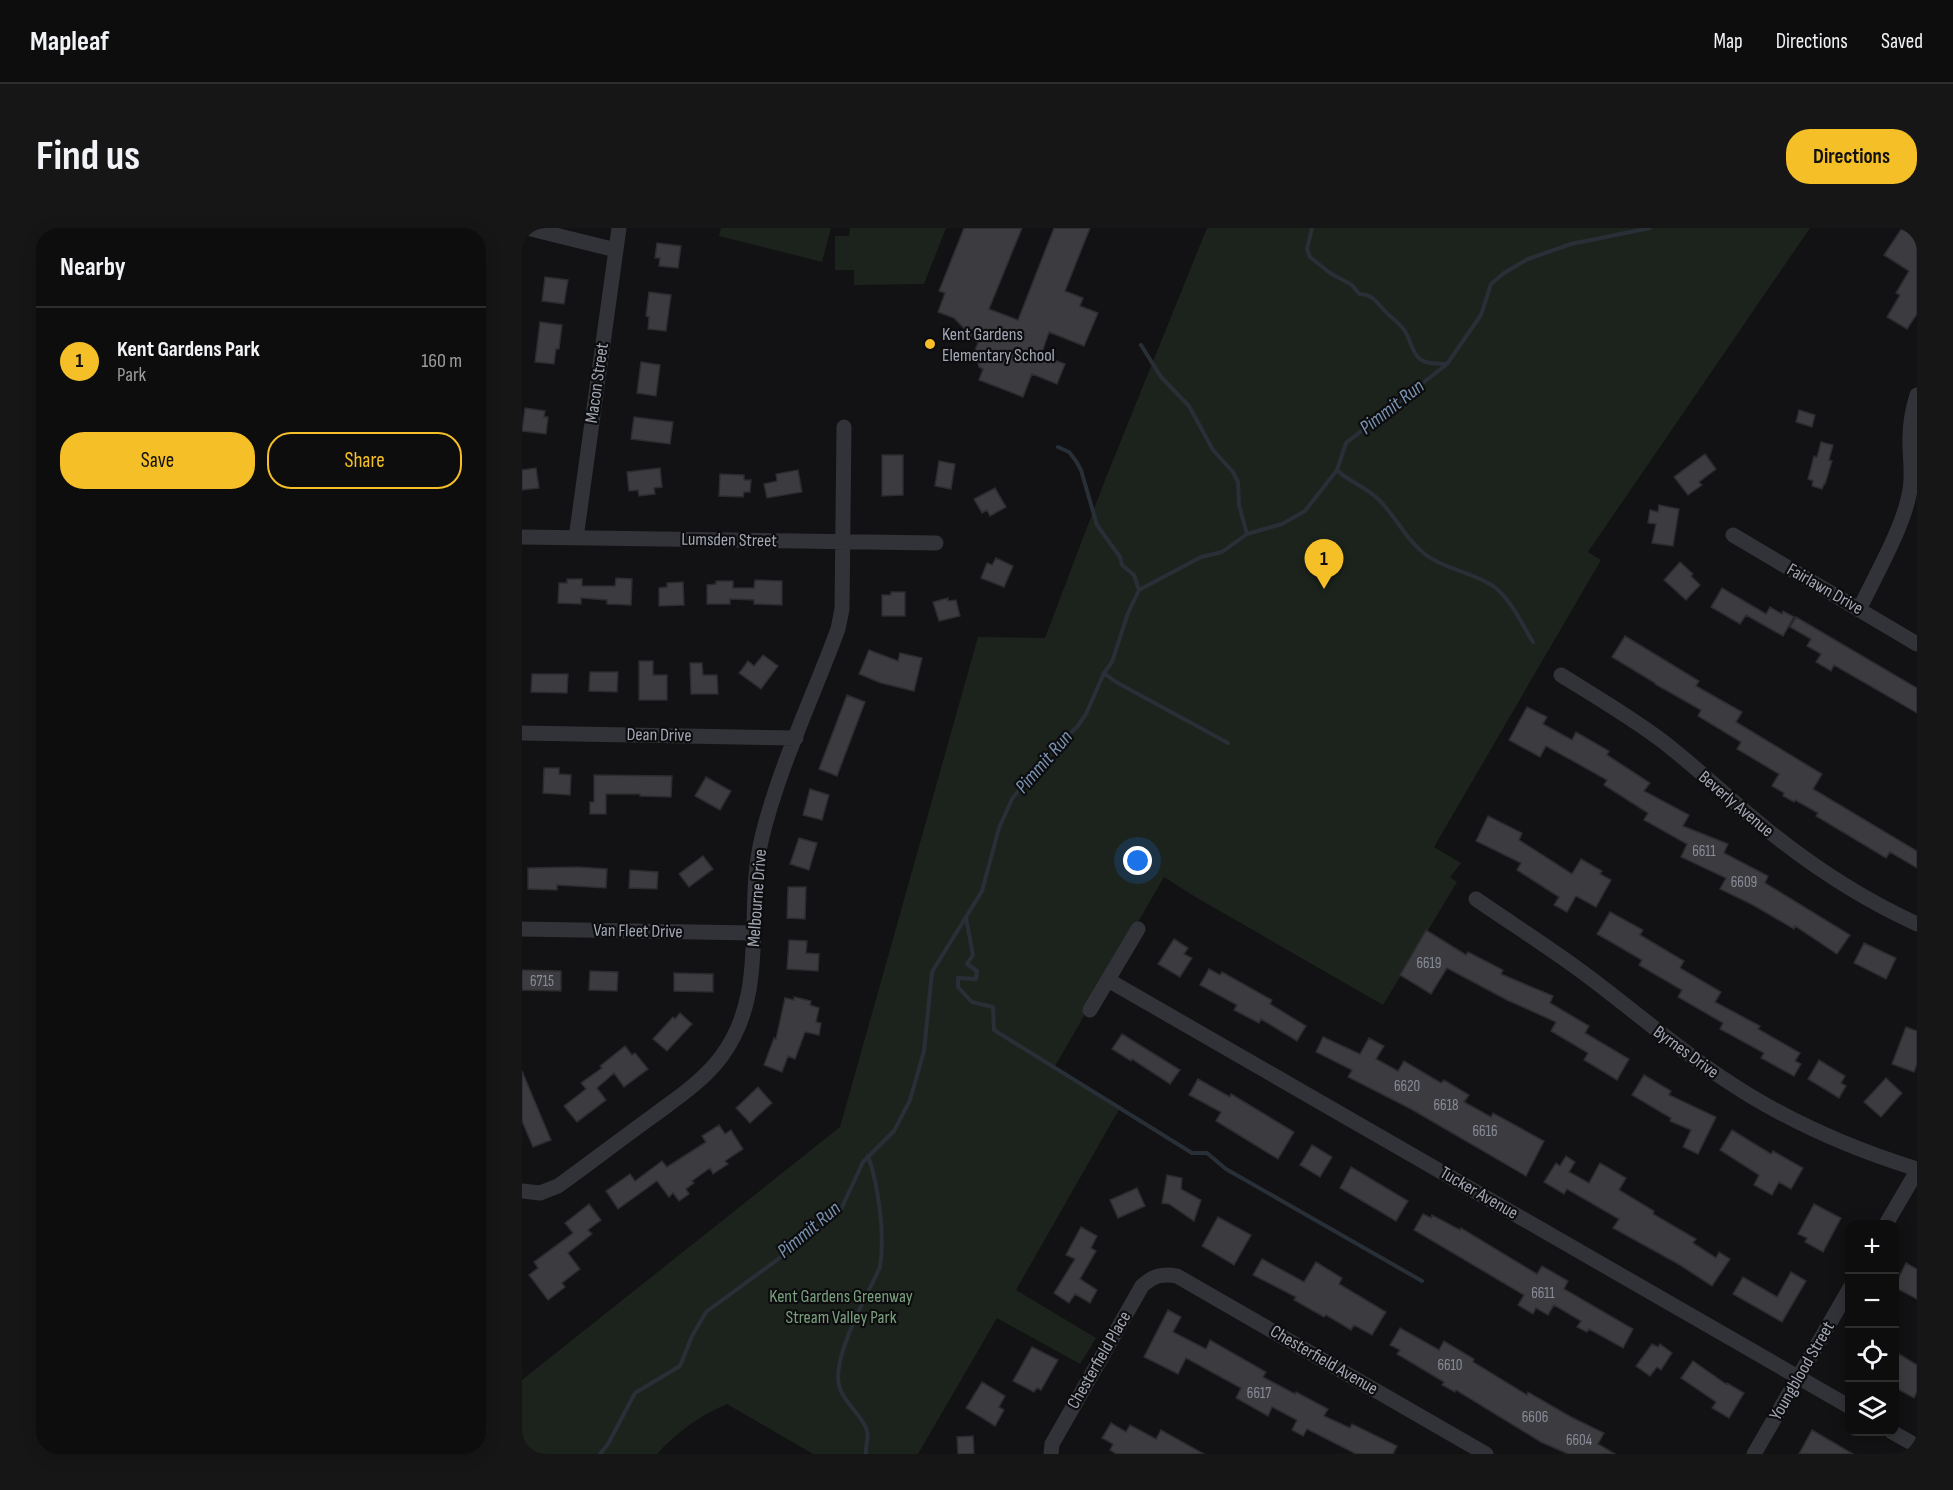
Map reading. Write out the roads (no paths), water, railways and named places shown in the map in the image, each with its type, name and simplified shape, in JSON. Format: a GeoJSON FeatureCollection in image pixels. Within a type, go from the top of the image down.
{"type":"FeatureCollection","features":[{"type":"Feature","properties":{"kind":"street"},"geometry":{"type":"LineString","coordinates":[[528,228],[616,250]]}},
{"type":"Feature","properties":{"kind":"street","name":"Macon Street"},"geometry":{"type":"LineString","coordinates":[[576,538],[618,228]]}},
{"type":"Feature","properties":{"kind":"street"},"geometry":{"type":"LineString","coordinates":[[1859,610],[1904,515],[1910,495],[1912,473],[1910,435],[1917,395]]}},
{"type":"Feature","properties":{"kind":"street","name":"Melbourne Drive"},"geometry":{"type":"LineString","coordinates":[[522,1191],[540,1193],[558,1186],[707,1074],[722,1057],[744,1016],[753,969],[756,875],[761,840],[769,807],[838,629],[842,609],[844,427]]}},
{"type":"Feature","properties":{"kind":"street","name":"Fairlawn Drive"},"geometry":{"type":"LineString","coordinates":[[1732,535],[1917,644]]}},
{"type":"Feature","properties":{"kind":"street","name":"Lumsden Street"},"geometry":{"type":"LineString","coordinates":[[522,537],[936,543]]}},
{"type":"Feature","properties":{"kind":"street","name":"Beverly Avenue"},"geometry":{"type":"LineString","coordinates":[[1561,675],[1626,715],[1660,740],[1806,860],[1850,888],[1917,924]]}},
{"type":"Feature","properties":{"kind":"street","name":"Dean Drive"},"geometry":{"type":"LineString","coordinates":[[522,733],[796,738]]}},
{"type":"Feature","properties":{"kind":"street","name":"Byrnes Drive"},"geometry":{"type":"LineString","coordinates":[[1476,899],[1584,974],[1668,1040],[1756,1099],[1827,1135],[1917,1170]]}},
{"type":"Feature","properties":{"kind":"street","name":"Van Fleet Drive"},"geometry":{"type":"LineString","coordinates":[[522,929],[753,933]]}},
{"type":"Feature","properties":{"kind":"street"},"geometry":{"type":"LineString","coordinates":[[1090,1011],[1138,929]]}},
{"type":"Feature","properties":{"kind":"street","name":"Tucker Avenue"},"geometry":{"type":"LineString","coordinates":[[1108,980],[1845,1404]]}},
{"type":"Feature","properties":{"kind":"street"},"geometry":{"type":"LineString","coordinates":[[1888,1220],[1917,1170]]}},
{"type":"Feature","properties":{"kind":"street","name":"Chesterfield Place"},"geometry":{"type":"LineString","coordinates":[[1052,1454],[1052,1444],[1142,1286],[1157,1269]]}},
{"type":"Feature","properties":{"kind":"street","name":"Chesterfield Avenue"},"geometry":{"type":"LineString","coordinates":[[1157,1269],[1177,1276],[1486,1454]]}},
{"type":"Feature","properties":{"kind":"street","name":"Youngblood Street"},"geometry":{"type":"LineString","coordinates":[[1754,1454],[1845,1297]]}},
{"type":"Feature","properties":{"kind":"street"},"geometry":{"type":"LineString","coordinates":[[1899,1435],[1917,1446]]}},
{"type":"Feature","properties":{"kind":"waterway"},"geometry":{"type":"LineString","coordinates":[[1312,228],[1307,249],[1310,257],[1330,273],[1352,285],[1359,294],[1368,295],[1374,299],[1403,328],[1420,359],[1429,363],[1447,364]]}},
{"type":"Feature","properties":{"kind":"waterway","name":"Pimmit Run"},"geometry":{"type":"LineString","coordinates":[[600,1454],[608,1444],[635,1393],[680,1366],[692,1336],[706,1312],[803,1241],[841,1209],[863,1162],[894,1131],[910,1100],[924,1051],[932,972],[982,891],[999,828],[1012,799],[1043,759],[1077,727],[1086,714],[1104,673],[1112,662],[1128,613],[1139,590],[1201,557],[1222,552],[1247,534],[1282,524],[1305,511],[1337,470],[1346,443],[1447,364],[1481,315],[1491,284],[1504,273],[1528,259],[1571,244],[1650,228]]}},
{"type":"Feature","properties":{"kind":"waterway"},"geometry":{"type":"LineString","coordinates":[[1141,345],[1161,377],[1189,406],[1213,450],[1233,472],[1238,482],[1239,505],[1247,534]]}},
{"type":"Feature","properties":{"kind":"waterway"},"geometry":{"type":"LineString","coordinates":[[1058,447],[1069,452],[1076,461],[1081,470],[1097,525],[1120,557],[1122,565],[1134,575],[1139,590]]}},
{"type":"Feature","properties":{"kind":"waterway"},"geometry":{"type":"LineString","coordinates":[[1337,470],[1378,499],[1412,542],[1426,555],[1442,564],[1477,577],[1500,592],[1511,605],[1533,642]]}},
{"type":"Feature","properties":{"kind":"waterway"},"geometry":{"type":"LineString","coordinates":[[1104,673],[1116,682],[1228,743]]}},
{"type":"Feature","properties":{"kind":"waterway"},"geometry":{"type":"LineString","coordinates":[[966,918],[973,955],[967,964],[977,971],[976,979],[958,978],[958,987],[972,1002],[993,1007],[994,1030],[1192,1153],[1207,1153],[1226,1169],[1422,1281]]}},
{"type":"Feature","properties":{"kind":"waterway"},"geometry":{"type":"LineString","coordinates":[[866,1454],[867,1431],[863,1421],[840,1389],[838,1377],[840,1362],[851,1328],[880,1267],[882,1241],[880,1211],[868,1156]]}},
{"type":"Feature","properties":{"kind":"place","name":"Kent Gardens Elementary School"},"geometry":{"type":"Point","coordinates":[930,344]}},
{"type":"Feature","properties":{"kind":"place","name":"Kent Gardens Park"},"geometry":{"type":"Point","coordinates":[1324,589]}},
{"type":"Feature","properties":{"kind":"park label","name":"Kent Gardens Greenway Stream Valley Park"},"geometry":{"type":"Point","coordinates":[841,1306]}}]}
